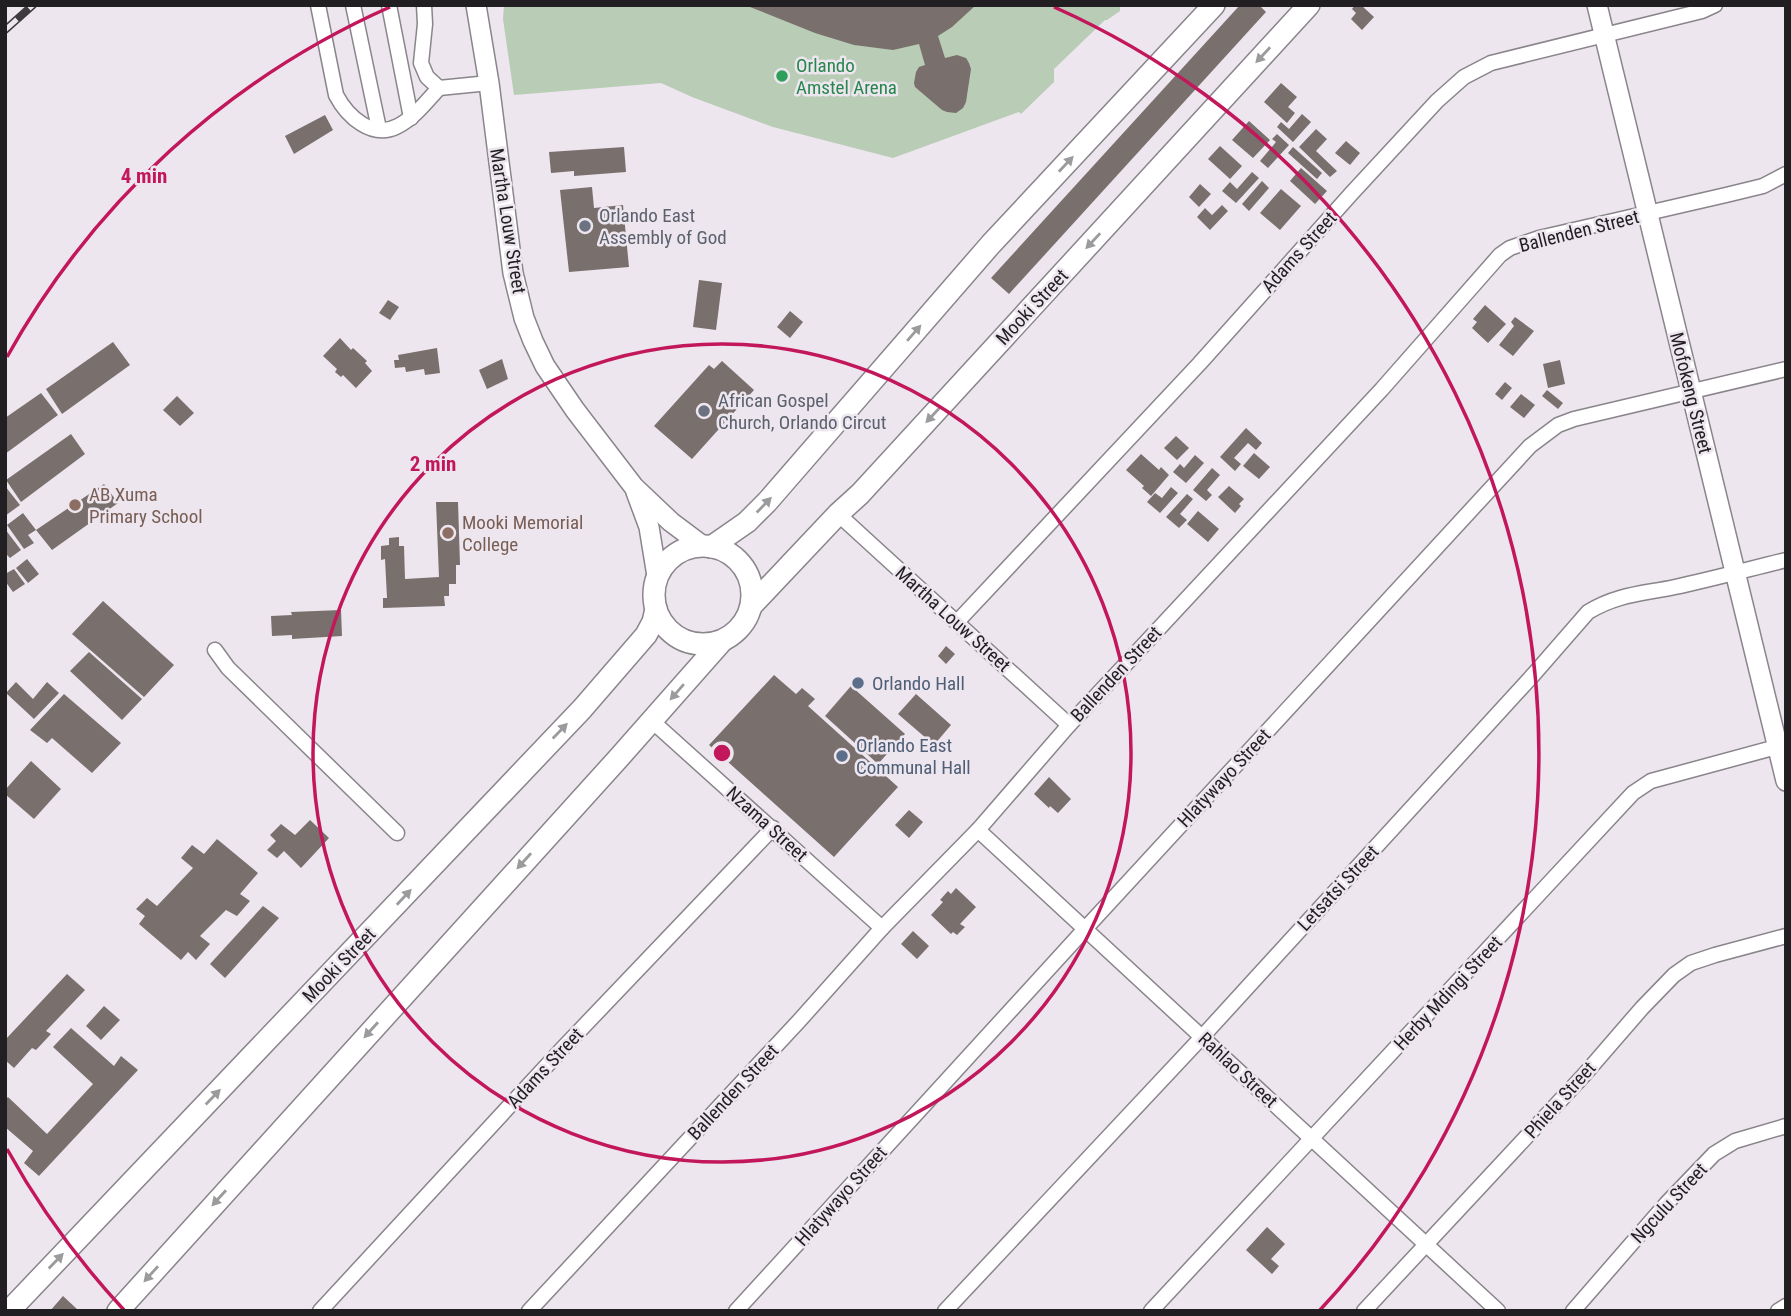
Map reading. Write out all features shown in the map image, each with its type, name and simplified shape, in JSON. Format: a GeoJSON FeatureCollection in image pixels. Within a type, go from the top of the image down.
{"type":"FeatureCollection","features":[{"type":"Feature","properties":{"kind":"main road"},"geometry":{"type":"LineString","coordinates":[[707,546],[747,522],[767,502],[991,244],[1214,5]]}},
{"type":"Feature","properties":{"kind":"main road","name":"Mooki Street"},"geometry":{"type":"LineString","coordinates":[[752,606],[860,494],[1310,5]]}},
{"type":"Feature","properties":{"kind":"main road"},"geometry":{"type":"LineString","coordinates":[[118,1311],[722,641],[735,632],[745,620],[752,606],[753,590],[743,566],[724,551],[707,546],[688,548],[676,554],[657,576],[654,593],[656,609],[661,621],[677,637],[698,645],[722,641]]}},
{"type":"Feature","properties":{"kind":"main road","name":"Mooki Street"},"geometry":{"type":"LineString","coordinates":[[9,1311],[582,709],[646,635],[656,609]]}},
{"type":"Feature","properties":{"kind":"street"},"geometry":{"type":"LineString","coordinates":[[317,5],[336,95],[342,107],[361,125],[390,130],[411,118],[439,88],[489,83]]}},
{"type":"Feature","properties":{"kind":"street"},"geometry":{"type":"LineString","coordinates":[[353,5],[379,130]]}},
{"type":"Feature","properties":{"kind":"street"},"geometry":{"type":"LineString","coordinates":[[389,5],[411,118]]}},
{"type":"Feature","properties":{"kind":"street"},"geometry":{"type":"LineString","coordinates":[[424,5],[421,63],[427,77],[439,88]]}},
{"type":"Feature","properties":{"kind":"street","name":"Martha Louw Street"},"geometry":{"type":"LineString","coordinates":[[476,5],[489,83],[513,273],[524,318],[545,366],[634,487],[671,522],[707,546]]}},
{"type":"Feature","properties":{"kind":"street","name":"Mofokeng Street"},"geometry":{"type":"LineString","coordinates":[[1597,5],[1735,573],[1782,746],[1786,780]]}},
{"type":"Feature","properties":{"kind":"street","name":"Adams Street"},"geometry":{"type":"LineString","coordinates":[[957,622],[1200,363],[1437,101],[1464,77],[1491,63],[1702,11],[1714,5]]}},
{"type":"Feature","properties":{"kind":"street","name":"Ballenden Street"},"geometry":{"type":"LineString","coordinates":[[529,1311],[882,928],[978,830],[1069,725],[1382,389],[1500,256],[1510,248],[1539,237],[1763,186],[1786,174]]}},
{"type":"Feature","properties":{"kind":"street","name":"Hlatywayo Street"},"geometry":{"type":"LineString","coordinates":[[736,1311],[1530,446],[1558,425],[1574,419],[1786,369]]}},
{"type":"Feature","properties":{"kind":"street","name":"Martha Louw Street"},"geometry":{"type":"LineString","coordinates":[[634,487],[649,527],[657,576]]}},
{"type":"Feature","properties":{"kind":"street","name":"Martha Louw Street"},"geometry":{"type":"LineString","coordinates":[[838,514],[1069,725]]}},
{"type":"Feature","properties":{"kind":"street","name":"Letsatsi Street"},"geometry":{"type":"LineString","coordinates":[[945,1311],[1202,1037],[1534,674],[1587,612],[1622,596],[1675,587],[1786,560]]}},
{"type":"Feature","properties":{"kind":"street"},"geometry":{"type":"LineString","coordinates":[[215,650],[228,668],[397,833]]}},
{"type":"Feature","properties":{"kind":"street","name":"Nzama Street"},"geometry":{"type":"LineString","coordinates":[[652,721],[882,928]]}},
{"type":"Feature","properties":{"kind":"street","name":"Herby Mdingi Street"},"geometry":{"type":"LineString","coordinates":[[1151,1311],[1633,793],[1651,780],[1782,746]]}},
{"type":"Feature","properties":{"kind":"street","name":"Adams Street"},"geometry":{"type":"LineString","coordinates":[[320,1311],[563,1048],[773,828]]}},
{"type":"Feature","properties":{"kind":"street","name":"Rahlao Street"},"geometry":{"type":"LineString","coordinates":[[978,830],[1498,1311]]}},
{"type":"Feature","properties":{"kind":"street","name":"Phiela Street"},"geometry":{"type":"LineString","coordinates":[[1364,1311],[1674,975],[1691,963],[1786,936]]}},
{"type":"Feature","properties":{"kind":"street","name":"Ngculu Street"},"geometry":{"type":"LineString","coordinates":[[1573,1311],[1666,1204],[1714,1154],[1735,1141],[1786,1126]]}},
{"type":"Feature","properties":{"kind":"street"},"geometry":{"type":"LineString","coordinates":[[1778,1311],[1786,1306]]}},
{"type":"Feature","properties":{"kind":"green space","name":"Orlando Amstel Arena"},"geometry":{"type":"Polygon","coordinates":[[[504,5],[1120,5],[1120,11],[1105,20],[1054,69],[1054,82],[1021,114],[1019,112],[893,158],[773,127],[661,83],[514,95],[503,19],[504,5]]]}},
{"type":"Feature","properties":{"kind":"building"},"geometry":{"type":"Polygon","coordinates":[[[745,5],[976,5],[938,36],[945,58],[957,55],[966,58],[969,63],[971,69],[966,102],[956,113],[947,112],[915,87],[916,72],[919,67],[925,65],[919,44],[893,50],[854,45],[815,33],[745,5]]]}},
{"type":"Feature","properties":{"kind":"building"},"geometry":{"type":"Polygon","coordinates":[[[1240,5],[1259,5],[1266,12],[1009,294],[991,278],[1240,5]]]}},
{"type":"Feature","properties":{"kind":"building"},"geometry":{"type":"Polygon","coordinates":[[[1355,5],[1361,5],[1374,17],[1362,30],[1351,19],[1356,13],[1352,9],[1355,5]]]}},
{"type":"Feature","properties":{"kind":"building"},"geometry":{"type":"Polygon","coordinates":[[[1281,83],[1297,97],[1288,107],[1295,113],[1287,123],[1264,102],[1281,83]]]}},
{"type":"Feature","properties":{"kind":"building"},"geometry":{"type":"Polygon","coordinates":[[[1302,114],[1311,122],[1293,142],[1277,127],[1281,122],[1289,129],[1302,114]]]}},
{"type":"Feature","properties":{"kind":"building"},"geometry":{"type":"Polygon","coordinates":[[[325,115],[333,130],[294,154],[285,136],[325,115]]]}},
{"type":"Feature","properties":{"kind":"building"},"geometry":{"type":"Polygon","coordinates":[[[1249,121],[1270,140],[1253,158],[1232,140],[1249,121]]]}},
{"type":"Feature","properties":{"kind":"building"},"geometry":{"type":"Polygon","coordinates":[[[1316,129],[1327,139],[1316,151],[1337,171],[1330,177],[1299,147],[1316,129]]]}},
{"type":"Feature","properties":{"kind":"building"},"geometry":{"type":"Polygon","coordinates":[[[1277,134],[1289,145],[1268,168],[1260,161],[1276,142],[1272,139],[1277,134]]]}},
{"type":"Feature","properties":{"kind":"building"},"geometry":{"type":"Polygon","coordinates":[[[1346,141],[1360,153],[1350,165],[1335,153],[1346,141]]]}},
{"type":"Feature","properties":{"kind":"building"},"geometry":{"type":"Polygon","coordinates":[[[1220,146],[1242,166],[1230,179],[1208,159],[1220,146]]]}},
{"type":"Feature","properties":{"kind":"building"},"geometry":{"type":"Polygon","coordinates":[[[624,147],[626,172],[574,176],[574,171],[551,173],[549,152],[624,147]]]}},
{"type":"Feature","properties":{"kind":"building"},"geometry":{"type":"Polygon","coordinates":[[[1293,147],[1322,173],[1317,179],[1288,153],[1293,147]]]}},
{"type":"Feature","properties":{"kind":"building"},"geometry":{"type":"Polygon","coordinates":[[[1301,168],[1327,191],[1315,204],[1290,181],[1301,168]]]}},
{"type":"Feature","properties":{"kind":"building"},"geometry":{"type":"Polygon","coordinates":[[[1252,172],[1259,178],[1236,203],[1222,191],[1230,182],[1237,189],[1252,172]]]}},
{"type":"Feature","properties":{"kind":"building"},"geometry":{"type":"Polygon","coordinates":[[[1262,181],[1269,188],[1249,211],[1242,204],[1262,181]]]}},
{"type":"Feature","properties":{"kind":"building"},"geometry":{"type":"Polygon","coordinates":[[[1200,184],[1211,194],[1199,207],[1189,197],[1200,184]]]}},
{"type":"Feature","properties":{"kind":"building"},"geometry":{"type":"Polygon","coordinates":[[[592,187],[594,208],[623,205],[629,267],[569,272],[560,190],[592,187]]]}},
{"type":"Feature","properties":{"kind":"building"},"geometry":{"type":"Polygon","coordinates":[[[1281,189],[1301,206],[1280,230],[1260,213],[1281,189]]]}},
{"type":"Feature","properties":{"kind":"building"},"geometry":{"type":"Polygon","coordinates":[[[1222,205],[1228,211],[1210,230],[1197,217],[1205,208],[1212,215],[1222,205]]]}},
{"type":"Feature","properties":{"kind":"building"},"geometry":{"type":"Polygon","coordinates":[[[699,280],[722,283],[716,330],[693,327],[699,280]]]}},
{"type":"Feature","properties":{"kind":"building"},"geometry":{"type":"Polygon","coordinates":[[[388,300],[399,307],[390,320],[379,313],[388,300]]]}},
{"type":"Feature","properties":{"kind":"building"},"geometry":{"type":"Polygon","coordinates":[[[1485,305],[1506,324],[1488,343],[1472,328],[1477,322],[1473,319],[1485,305]]]}},
{"type":"Feature","properties":{"kind":"building"},"geometry":{"type":"Polygon","coordinates":[[[790,311],[803,322],[790,338],[777,327],[790,311]]]}},
{"type":"Feature","properties":{"kind":"building"},"geometry":{"type":"Polygon","coordinates":[[[1515,317],[1534,331],[1513,356],[1499,345],[1514,326],[1511,322],[1515,317]]]}},
{"type":"Feature","properties":{"kind":"building"},"geometry":{"type":"Polygon","coordinates":[[[340,338],[367,361],[365,363],[372,371],[356,388],[343,375],[341,377],[335,372],[337,369],[323,356],[340,338]]]}},
{"type":"Feature","properties":{"kind":"building"},"geometry":{"type":"Polygon","coordinates":[[[113,342],[130,365],[62,414],[46,389],[113,342]]]}},
{"type":"Feature","properties":{"kind":"building"},"geometry":{"type":"Polygon","coordinates":[[[437,348],[440,373],[425,375],[424,369],[406,372],[405,367],[395,368],[394,360],[399,360],[398,355],[437,348]]]}},
{"type":"Feature","properties":{"kind":"building"},"geometry":{"type":"Polygon","coordinates":[[[502,359],[508,379],[487,389],[479,370],[502,359]]]}},
{"type":"Feature","properties":{"kind":"building"},"geometry":{"type":"Polygon","coordinates":[[[1560,360],[1565,384],[1548,388],[1543,364],[1560,360]]]}},
{"type":"Feature","properties":{"kind":"building"},"geometry":{"type":"Polygon","coordinates":[[[722,361],[754,390],[692,459],[654,426],[709,365],[714,369],[722,361]]]}},
{"type":"Feature","properties":{"kind":"building"},"geometry":{"type":"Polygon","coordinates":[[[1505,382],[1512,388],[1502,400],[1495,394],[1505,382]]]}},
{"type":"Feature","properties":{"kind":"building"},"geometry":{"type":"Polygon","coordinates":[[[1547,390],[1563,403],[1558,409],[1542,396],[1547,390]]]}},
{"type":"Feature","properties":{"kind":"building"},"geometry":{"type":"Polygon","coordinates":[[[41,393],[58,415],[5,454],[5,418],[41,393]]]}},
{"type":"Feature","properties":{"kind":"building"},"geometry":{"type":"Polygon","coordinates":[[[1521,394],[1535,405],[1524,418],[1510,407],[1521,394]]]}},
{"type":"Feature","properties":{"kind":"building"},"geometry":{"type":"Polygon","coordinates":[[[177,396],[194,413],[180,426],[163,410],[177,396]]]}},
{"type":"Feature","properties":{"kind":"building"},"geometry":{"type":"Polygon","coordinates":[[[1246,428],[1262,443],[1256,450],[1248,443],[1234,458],[1241,464],[1235,471],[1220,457],[1246,428]]]}},
{"type":"Feature","properties":{"kind":"building"},"geometry":{"type":"Polygon","coordinates":[[[71,434],[85,454],[21,502],[6,480],[71,434]]]}},
{"type":"Feature","properties":{"kind":"building"},"geometry":{"type":"Polygon","coordinates":[[[1176,436],[1189,448],[1177,460],[1164,448],[1176,436]]]}},
{"type":"Feature","properties":{"kind":"building"},"geometry":{"type":"Polygon","coordinates":[[[1254,453],[1270,467],[1259,479],[1243,466],[1254,453]]]}},
{"type":"Feature","properties":{"kind":"building"},"geometry":{"type":"Polygon","coordinates":[[[1141,454],[1169,475],[1151,496],[1126,470],[1141,454]]]}},
{"type":"Feature","properties":{"kind":"building"},"geometry":{"type":"Polygon","coordinates":[[[1195,455],[1204,463],[1186,483],[1173,472],[1180,464],[1184,468],[1195,455]]]}},
{"type":"Feature","properties":{"kind":"building"},"geometry":{"type":"Polygon","coordinates":[[[1212,468],[1220,475],[1207,490],[1212,495],[1206,501],[1193,490],[1212,468]]]}},
{"type":"Feature","properties":{"kind":"building"},"geometry":{"type":"Polygon","coordinates":[[[104,484],[118,503],[52,550],[36,530],[104,484]]]}},
{"type":"Feature","properties":{"kind":"building"},"geometry":{"type":"Polygon","coordinates":[[[5,486],[20,505],[5,516],[5,486]]]}},
{"type":"Feature","properties":{"kind":"building"},"geometry":{"type":"Polygon","coordinates":[[[1229,486],[1244,499],[1235,513],[1218,497],[1229,486]]]}},
{"type":"Feature","properties":{"kind":"building"},"geometry":{"type":"Polygon","coordinates":[[[1171,487],[1178,493],[1160,513],[1147,502],[1155,493],[1162,498],[1171,487]]]}},
{"type":"Feature","properties":{"kind":"building"},"geometry":{"type":"Polygon","coordinates":[[[1187,494],[1193,499],[1180,514],[1187,520],[1179,528],[1166,517],[1187,494]]]}},
{"type":"Feature","properties":{"kind":"building"},"geometry":{"type":"Polygon","coordinates":[[[436,502],[458,502],[460,565],[456,565],[456,584],[449,584],[449,596],[444,596],[445,606],[383,608],[383,598],[387,598],[385,559],[381,560],[381,546],[389,545],[389,538],[399,537],[399,546],[404,546],[405,579],[439,577],[436,502]]]}},
{"type":"Feature","properties":{"kind":"building"},"geometry":{"type":"Polygon","coordinates":[[[1198,511],[1219,529],[1208,542],[1187,524],[1198,511]]]}},
{"type":"Feature","properties":{"kind":"building"},"geometry":{"type":"Polygon","coordinates":[[[23,513],[36,530],[28,535],[34,543],[24,549],[7,525],[23,513]]]}},
{"type":"Feature","properties":{"kind":"building"},"geometry":{"type":"Polygon","coordinates":[[[5,529],[21,550],[10,558],[5,553],[5,529]]]}},
{"type":"Feature","properties":{"kind":"building"},"geometry":{"type":"Polygon","coordinates":[[[27,559],[39,574],[28,583],[16,568],[27,559]]]}},
{"type":"Feature","properties":{"kind":"building"},"geometry":{"type":"Polygon","coordinates":[[[14,569],[25,584],[13,592],[5,581],[5,574],[14,569]]]}},
{"type":"Feature","properties":{"kind":"building"},"geometry":{"type":"Polygon","coordinates":[[[103,601],[174,665],[144,697],[72,634],[103,601]]]}},
{"type":"Feature","properties":{"kind":"building"},"geometry":{"type":"Polygon","coordinates":[[[341,610],[342,636],[292,639],[292,635],[272,636],[271,616],[292,615],[291,612],[341,610]]]}},
{"type":"Feature","properties":{"kind":"building"},"geometry":{"type":"Polygon","coordinates":[[[946,646],[955,654],[946,664],[938,656],[946,646]]]}},
{"type":"Feature","properties":{"kind":"building"},"geometry":{"type":"Polygon","coordinates":[[[89,652],[142,699],[122,720],[70,671],[89,652]]]}},
{"type":"Feature","properties":{"kind":"building"},"geometry":{"type":"Polygon","coordinates":[[[774,675],[796,694],[802,688],[815,699],[808,706],[898,787],[834,857],[709,745],[774,675]]]}},
{"type":"Feature","properties":{"kind":"building"},"geometry":{"type":"Polygon","coordinates":[[[16,682],[33,699],[47,682],[59,693],[34,719],[6,693],[16,682]]]}},
{"type":"Feature","properties":{"kind":"building"},"geometry":{"type":"Polygon","coordinates":[[[851,686],[905,734],[878,764],[825,716],[851,686]]]}},
{"type":"Feature","properties":{"kind":"building"},"geometry":{"type":"Polygon","coordinates":[[[64,694],[121,743],[92,773],[52,738],[47,743],[30,730],[64,694]]]}},
{"type":"Feature","properties":{"kind":"building"},"geometry":{"type":"Polygon","coordinates":[[[916,694],[951,725],[934,745],[898,714],[916,694]]]}},
{"type":"Feature","properties":{"kind":"building"},"geometry":{"type":"Polygon","coordinates":[[[31,761],[61,789],[34,819],[5,794],[5,790],[31,761]]]}},
{"type":"Feature","properties":{"kind":"building"},"geometry":{"type":"Polygon","coordinates":[[[1049,777],[1071,799],[1058,813],[1034,794],[1049,777]]]}},
{"type":"Feature","properties":{"kind":"building"},"geometry":{"type":"Polygon","coordinates":[[[909,810],[923,822],[909,838],[895,825],[909,810]]]}},
{"type":"Feature","properties":{"kind":"building"},"geometry":{"type":"Polygon","coordinates":[[[310,820],[329,838],[301,868],[284,851],[277,858],[267,850],[276,841],[270,835],[281,824],[295,835],[310,820]]]}},
{"type":"Feature","properties":{"kind":"building"},"geometry":{"type":"Polygon","coordinates":[[[217,839],[258,873],[240,894],[250,901],[237,916],[226,910],[200,936],[210,944],[196,960],[188,952],[181,960],[139,924],[145,916],[136,909],[147,898],[157,906],[193,868],[181,858],[192,845],[204,854],[217,839]]]}},
{"type":"Feature","properties":{"kind":"building"},"geometry":{"type":"Polygon","coordinates":[[[956,888],[976,907],[960,924],[965,927],[957,935],[953,932],[951,934],[931,915],[943,902],[940,900],[948,891],[951,894],[956,888]]]}},
{"type":"Feature","properties":{"kind":"building"},"geometry":{"type":"Polygon","coordinates":[[[263,906],[279,918],[225,978],[210,964],[263,906]]]}},
{"type":"Feature","properties":{"kind":"building"},"geometry":{"type":"Polygon","coordinates":[[[913,931],[929,946],[917,959],[901,944],[913,931]]]}},
{"type":"Feature","properties":{"kind":"building"},"geometry":{"type":"Polygon","coordinates":[[[67,974],[85,990],[46,1031],[51,1034],[36,1050],[32,1048],[14,1068],[5,1060],[5,1040],[67,974]]]}},
{"type":"Feature","properties":{"kind":"building"},"geometry":{"type":"Polygon","coordinates":[[[104,1006],[120,1020],[101,1040],[86,1026],[104,1006]]]}},
{"type":"Feature","properties":{"kind":"building"},"geometry":{"type":"Polygon","coordinates":[[[71,1028],[114,1066],[121,1056],[138,1070],[39,1176],[24,1163],[33,1151],[5,1127],[5,1100],[8,1097],[47,1134],[93,1084],[53,1047],[71,1028]]]}},
{"type":"Feature","properties":{"kind":"building"},"geometry":{"type":"Polygon","coordinates":[[[1267,1227],[1285,1244],[1271,1259],[1279,1266],[1272,1274],[1246,1250],[1267,1227]]]}},
{"type":"Feature","properties":{"kind":"building"},"geometry":{"type":"Polygon","coordinates":[[[63,1296],[79,1311],[50,1311],[63,1296]]]}},
{"type":"Feature","properties":{"kind":"railway"},"geometry":{"type":"LineString","coordinates":[[5,30],[33,5]]}},
{"type":"Feature","properties":{"kind":"place","name":"Orlando Amstel Arena"},"geometry":{"type":"Point","coordinates":[782,76]}},
{"type":"Feature","properties":{"kind":"place","name":"Orlando East Assembly of God"},"geometry":{"type":"Point","coordinates":[585,226]}},
{"type":"Feature","properties":{"kind":"place","name":"African Gospel Church, Orlando Circut"},"geometry":{"type":"Point","coordinates":[704,411]}},
{"type":"Feature","properties":{"kind":"place","name":"AB Xuma Primary School"},"geometry":{"type":"Point","coordinates":[75,505]}},
{"type":"Feature","properties":{"kind":"place","name":"Mooki Memorial College"},"geometry":{"type":"Point","coordinates":[448,533]}},
{"type":"Feature","properties":{"kind":"place","name":"Orlando Hall"},"geometry":{"type":"Point","coordinates":[858,683]}},
{"type":"Feature","properties":{"kind":"place","name":"Orlando East Communal Hall"},"geometry":{"type":"Point","coordinates":[842,756]}}]}
